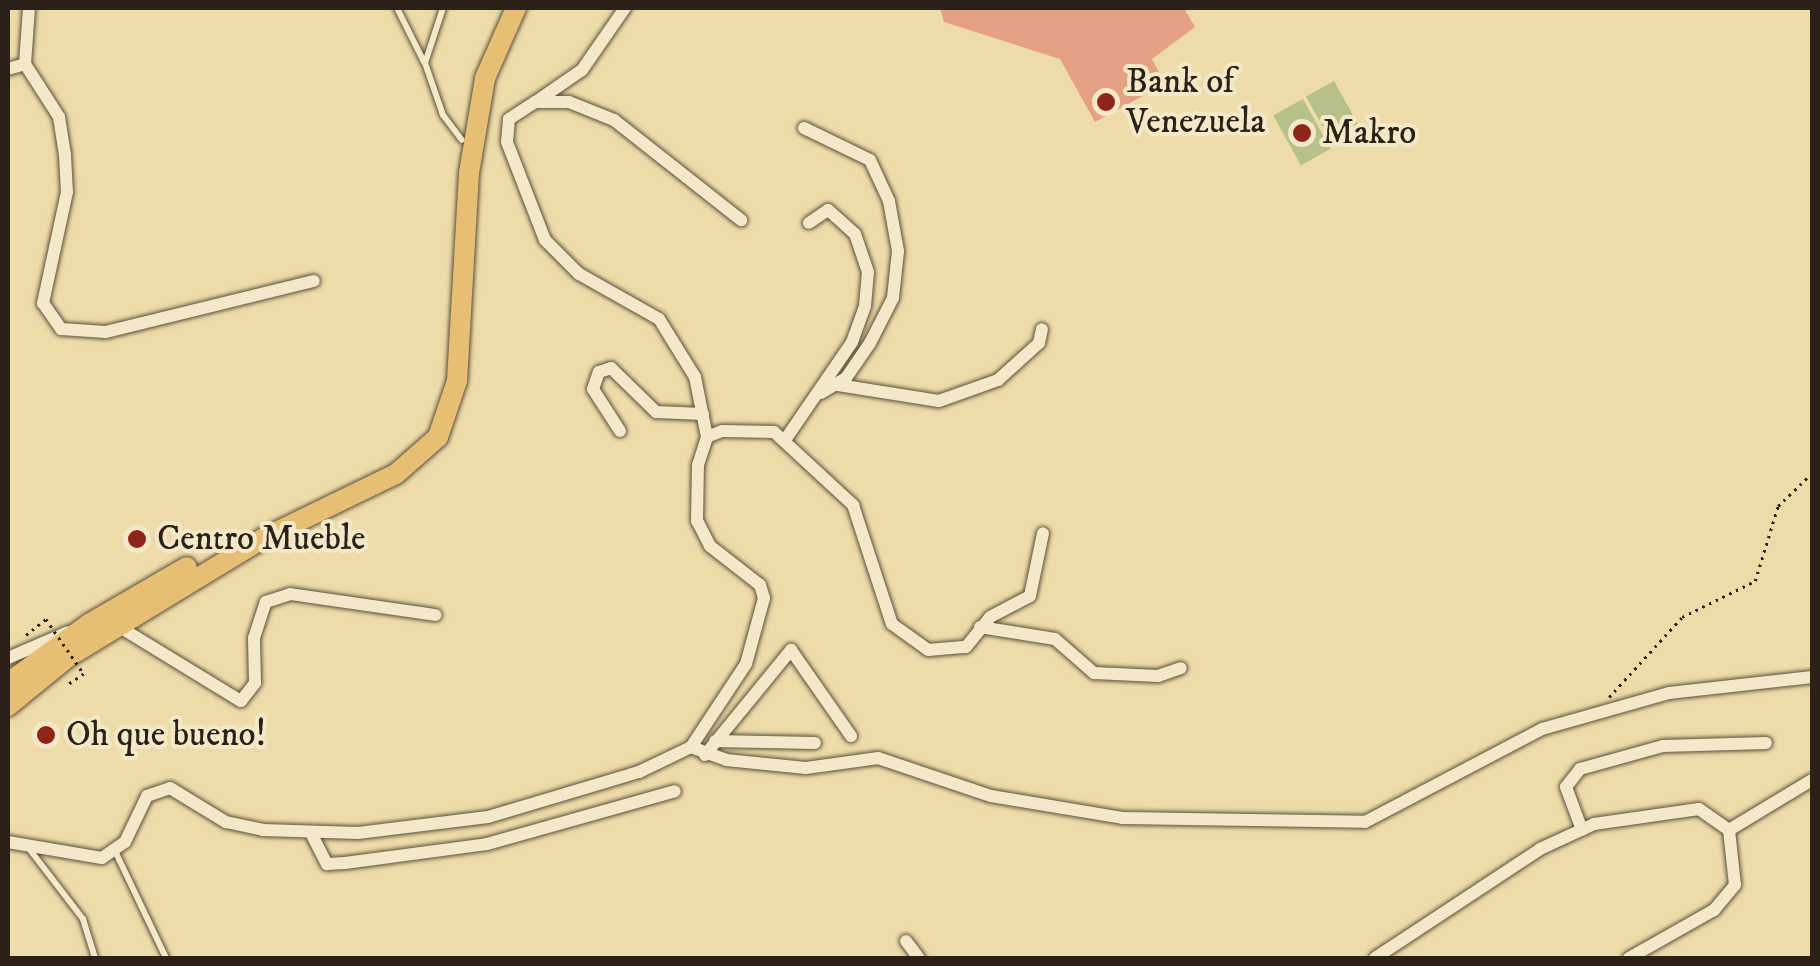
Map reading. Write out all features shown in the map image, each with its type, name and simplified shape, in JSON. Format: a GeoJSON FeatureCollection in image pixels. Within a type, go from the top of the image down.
{"type":"FeatureCollection","features":[{"type":"Feature","properties":{"kind":"main road"},"geometry":{"type":"LineString","coordinates":[[8,683],[89,624],[258,526],[388,466],[428,428],[446,379],[462,140],[474,74],[501,8]]}},
{"type":"Feature","properties":{"kind":"main road"},"geometry":{"type":"LineString","coordinates":[[8,706],[118,626],[264,538],[396,474],[438,437],[457,380],[468,172],[485,78],[516,8]]}},
{"type":"Feature","properties":{"kind":"street"},"geometry":{"type":"LineString","coordinates":[[29,8],[25,64],[59,118],[65,155],[67,192],[43,303],[60,329],[106,332],[314,282]]}},
{"type":"Feature","properties":{"kind":"street"},"geometry":{"type":"LineString","coordinates":[[8,842],[116,853],[158,788],[191,798],[226,822],[311,834],[488,816],[639,772],[691,747],[746,664],[764,598],[760,585],[710,546],[697,520],[694,484],[707,437],[695,377],[659,319],[579,274],[545,240],[504,130],[535,102],[582,70],[625,8]]}},
{"type":"Feature","properties":{"kind":"street"},"geometry":{"type":"LineString","coordinates":[[8,70],[25,64]]}},
{"type":"Feature","properties":{"kind":"street"},"geometry":{"type":"LineString","coordinates":[[535,102],[569,102],[633,131],[741,220]]}},
{"type":"Feature","properties":{"kind":"street"},"geometry":{"type":"LineString","coordinates":[[804,128],[870,160],[896,232],[893,298],[838,385],[822,393]]}},
{"type":"Feature","properties":{"kind":"street"},"geometry":{"type":"LineString","coordinates":[[785,440],[822,393],[852,342],[868,272],[840,214],[828,210],[809,223]]}},
{"type":"Feature","properties":{"kind":"street"},"geometry":{"type":"LineString","coordinates":[[838,385],[938,402],[998,380],[1039,342],[1042,329]]}},
{"type":"Feature","properties":{"kind":"street"},"geometry":{"type":"LineString","coordinates":[[620,431],[593,388],[599,372],[611,368],[656,412],[703,414]]}},
{"type":"Feature","properties":{"kind":"street"},"geometry":{"type":"LineString","coordinates":[[707,437],[753,430],[785,440],[860,516],[880,596],[904,638],[950,652],[966,647],[980,626],[1030,596],[1043,533]]}},
{"type":"Feature","properties":{"kind":"street"},"geometry":{"type":"LineString","coordinates":[[118,626],[241,701],[256,682],[254,638],[266,602],[290,594],[435,615]]}},
{"type":"Feature","properties":{"kind":"street"},"geometry":{"type":"LineString","coordinates":[[8,658],[89,624]]}},
{"type":"Feature","properties":{"kind":"street"},"geometry":{"type":"LineString","coordinates":[[980,626],[1054,639],[1094,673],[1158,676],[1181,668]]}},
{"type":"Feature","properties":{"kind":"street"},"geometry":{"type":"LineString","coordinates":[[704,755],[791,650],[851,736]]}},
{"type":"Feature","properties":{"kind":"street"},"geometry":{"type":"LineString","coordinates":[[691,747],[704,755],[806,768],[878,758],[1008,801],[1122,818],[1365,822],[1489,752],[1610,708],[1812,677]]}},
{"type":"Feature","properties":{"kind":"street"},"geometry":{"type":"LineString","coordinates":[[715,741],[815,743]]}},
{"type":"Feature","properties":{"kind":"street"},"geometry":{"type":"LineString","coordinates":[[1582,830],[1566,787],[1580,769],[1663,746],[1766,743]]}},
{"type":"Feature","properties":{"kind":"street"},"geometry":{"type":"LineString","coordinates":[[1729,830],[1812,780]]}},
{"type":"Feature","properties":{"kind":"street"},"geometry":{"type":"LineString","coordinates":[[311,834],[327,864],[345,864],[487,844],[675,791]]}},
{"type":"Feature","properties":{"kind":"street"},"geometry":{"type":"LineString","coordinates":[[1376,958],[1582,830],[1699,809],[1729,830],[1735,884],[1714,910],[1629,958]]}},
{"type":"Feature","properties":{"kind":"street"},"geometry":{"type":"LineString","coordinates":[[906,941],[920,958]]}},
{"type":"Feature","properties":{"kind":"lane"},"geometry":{"type":"LineString","coordinates":[[397,8],[425,63],[443,114],[462,140]]}},
{"type":"Feature","properties":{"kind":"lane"},"geometry":{"type":"LineString","coordinates":[[425,63],[443,8]]}},
{"type":"Feature","properties":{"kind":"lane"},"geometry":{"type":"LineString","coordinates":[[26,845],[83,919],[96,958]]}},
{"type":"Feature","properties":{"kind":"lane"},"geometry":{"type":"LineString","coordinates":[[116,853],[166,958]]}},
{"type":"Feature","properties":{"kind":"path"},"geometry":{"type":"LineString","coordinates":[[1610,708],[1610,695],[1668,628],[1755,580],[1778,506],[1812,473]]}},
{"type":"Feature","properties":{"kind":"path"},"geometry":{"type":"LineString","coordinates":[[26,634],[46,619],[84,674],[66,686]]}},
{"type":"Feature","properties":{"kind":"green space","name":"Makro"},"geometry":{"type":"Polygon","coordinates":[[[1334,81],[1362,131],[1334,146],[1306,97],[1334,81]]]}},
{"type":"Feature","properties":{"kind":"green space","name":"Makro"},"geometry":{"type":"Polygon","coordinates":[[[1303,99],[1331,149],[1301,165],[1273,115],[1303,99]]]}},
{"type":"Feature","properties":{"kind":"building"},"geometry":{"type":"Polygon","coordinates":[[[940,8],[1184,8],[1195,27],[1152,59],[1165,84],[1095,122],[1060,59],[944,22],[940,8]]]}},
{"type":"Feature","properties":{"kind":"place","name":"Bank of Venezuela"},"geometry":{"type":"Point","coordinates":[1106,102]}},
{"type":"Feature","properties":{"kind":"place","name":"Makro"},"geometry":{"type":"Point","coordinates":[1302,133]}},
{"type":"Feature","properties":{"kind":"place","name":"Centro Mueble"},"geometry":{"type":"Point","coordinates":[137,539]}},
{"type":"Feature","properties":{"kind":"place","name":"Oh que bueno!"},"geometry":{"type":"Point","coordinates":[46,735]}}]}
